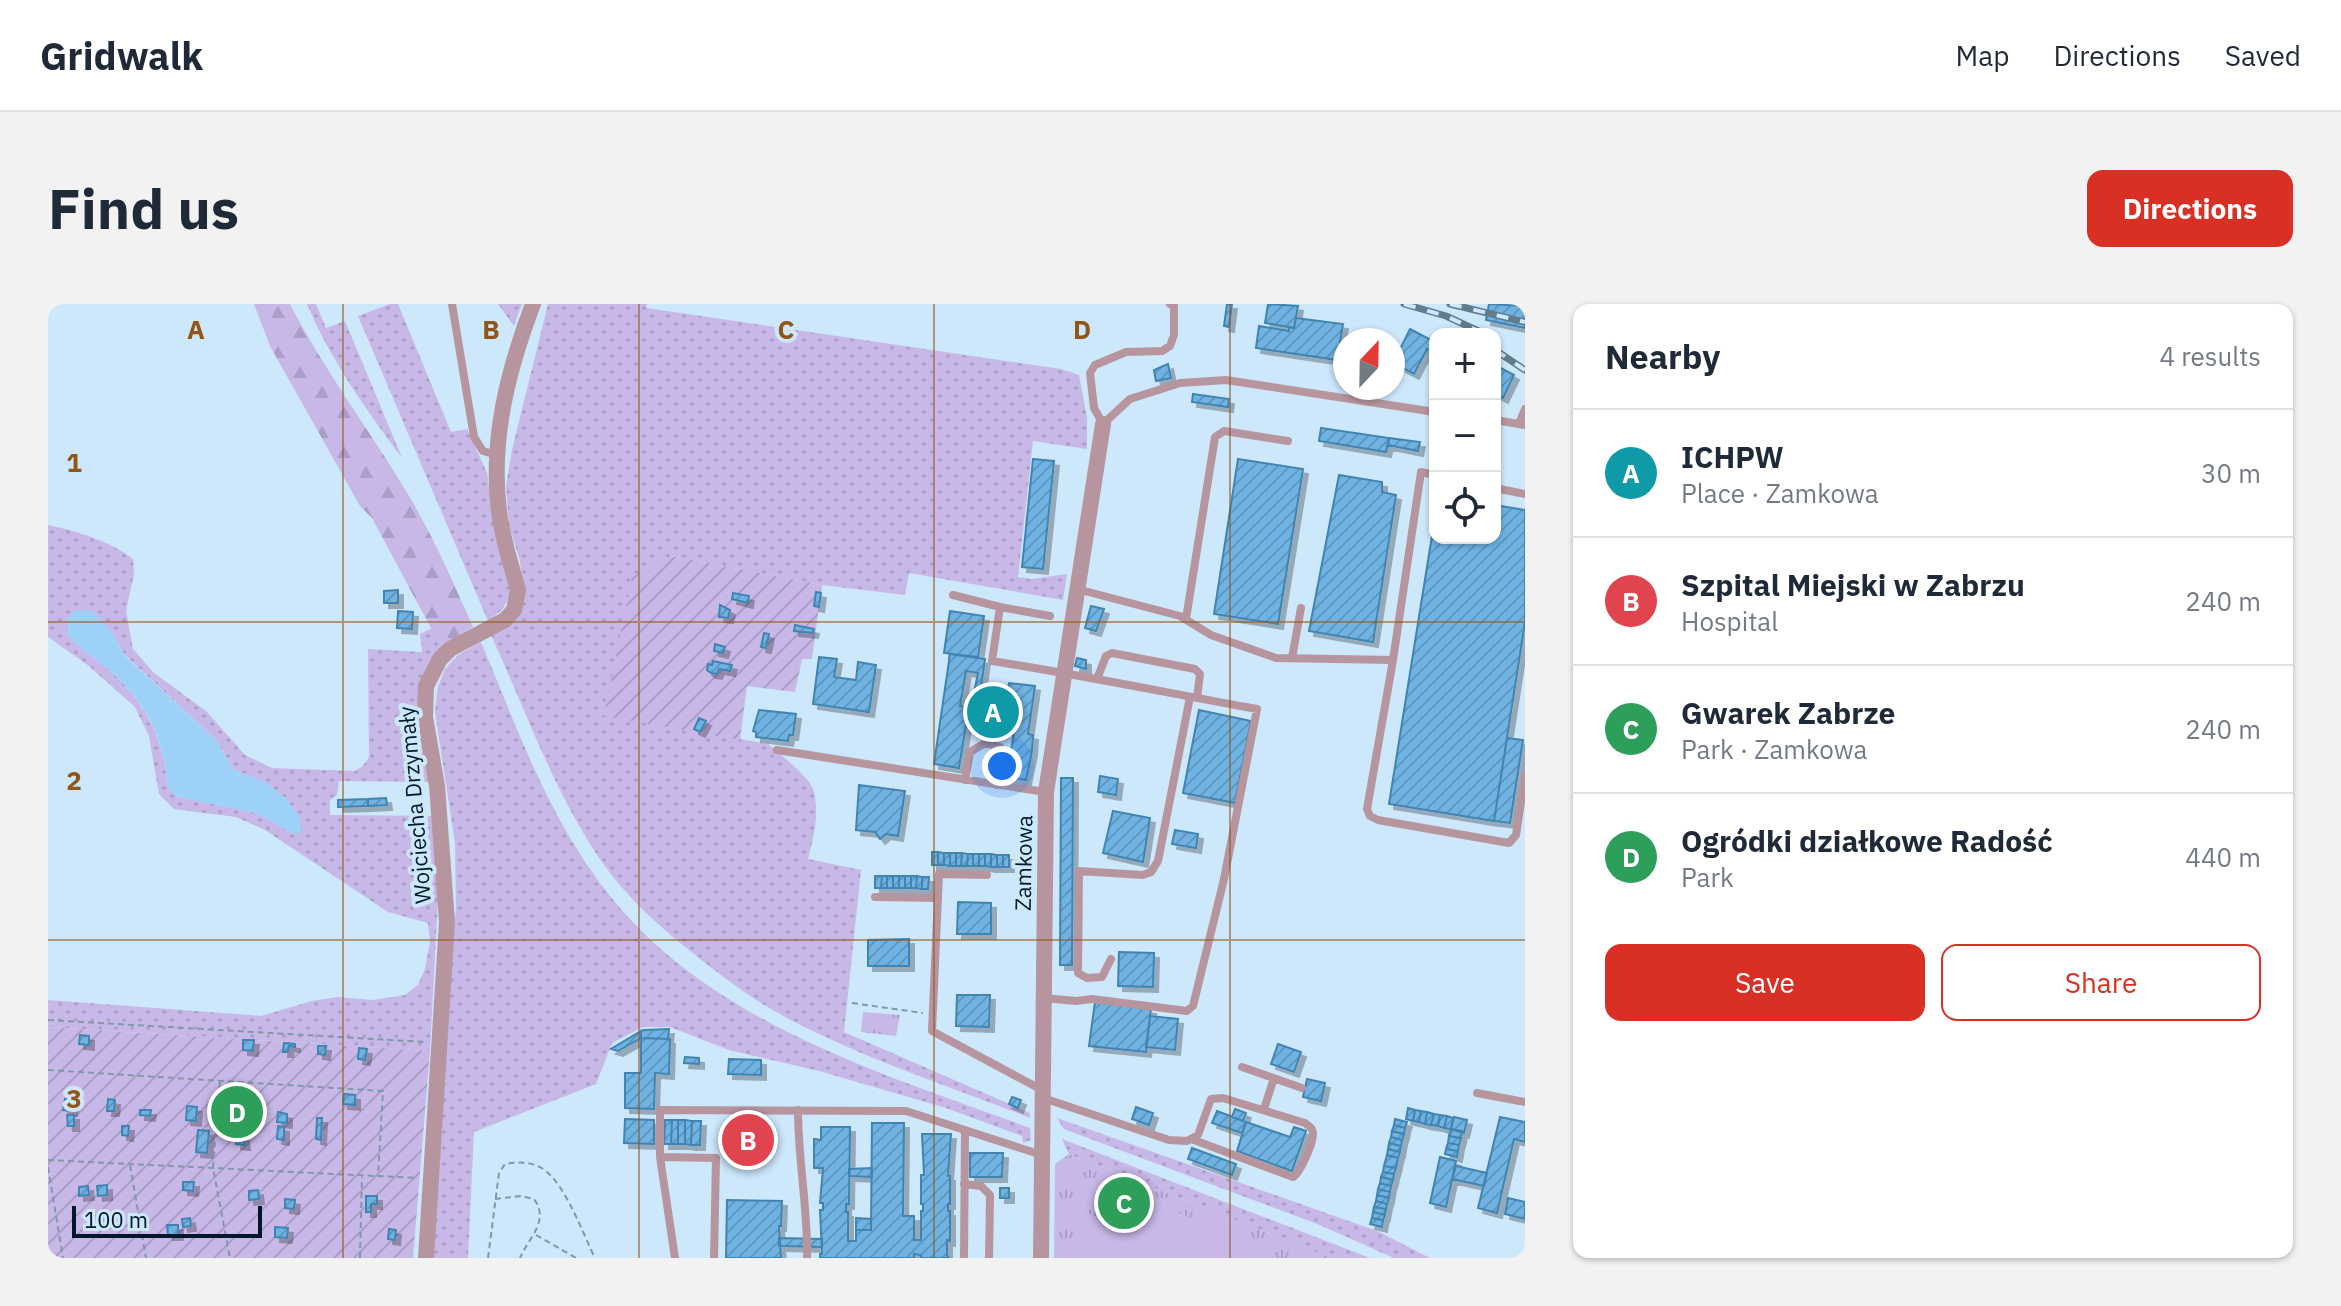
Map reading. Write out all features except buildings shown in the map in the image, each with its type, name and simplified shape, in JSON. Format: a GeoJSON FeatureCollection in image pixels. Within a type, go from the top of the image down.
{"type":"FeatureCollection","features":[{"type":"Feature","properties":{"kind":"street","name":"Wojciecha Drzymały"},"geometry":{"type":"LineString","coordinates":[[426,1258],[447,922],[438,800],[425,702],[431,672],[440,659],[450,649],[505,620],[517,602],[518,590],[499,512],[497,455],[512,366],[533,304]]}},
{"type":"Feature","properties":{"kind":"street","name":"Zamkowa"},"geometry":{"type":"LineString","coordinates":[[1041,1258],[1046,792],[1103,424]]}},
{"type":"Feature","properties":{"kind":"lane"},"geometry":{"type":"LineString","coordinates":[[450,304],[474,437],[483,451],[497,455]]}},
{"type":"Feature","properties":{"kind":"lane"},"geometry":{"type":"LineString","coordinates":[[1170,304],[1174,306],[1174,335],[1170,346],[1162,351],[1126,352],[1095,365],[1090,373],[1094,408],[1103,424],[1130,399],[1180,383],[1226,380],[1429,411]]}},
{"type":"Feature","properties":{"kind":"lane"},"geometry":{"type":"LineString","coordinates":[[1501,421],[1522,424],[1525,409]]}},
{"type":"Feature","properties":{"kind":"lane"},"geometry":{"type":"LineString","coordinates":[[1186,619],[1215,437],[1224,431],[1288,441]]}},
{"type":"Feature","properties":{"kind":"lane"},"geometry":{"type":"LineString","coordinates":[[1429,474],[1421,472],[1367,809],[1370,816],[1378,820],[1509,843],[1516,835],[1525,776]]}},
{"type":"Feature","properties":{"kind":"lane"},"geometry":{"type":"LineString","coordinates":[[1501,489],[1525,494]]}},
{"type":"Feature","properties":{"kind":"lane"},"geometry":{"type":"LineString","coordinates":[[1076,589],[1186,619],[1211,635],[1276,658],[1393,660]]}},
{"type":"Feature","properties":{"kind":"lane"},"geometry":{"type":"LineString","coordinates":[[953,595],[1050,616]]}},
{"type":"Feature","properties":{"kind":"lane"},"geometry":{"type":"LineString","coordinates":[[1000,607],[992,661],[1257,709],[1224,879],[1193,1006],[1187,1011],[1092,999],[1044,998]]}},
{"type":"Feature","properties":{"kind":"lane"},"geometry":{"type":"LineString","coordinates":[[1292,658],[1301,608]]}},
{"type":"Feature","properties":{"kind":"lane"},"geometry":{"type":"LineString","coordinates":[[1097,679],[1106,656],[1112,653],[1195,669],[1200,674],[1158,861],[1151,872],[1143,875],[1079,871],[1078,973],[1087,978],[1102,977],[1111,959]]}},
{"type":"Feature","properties":{"kind":"lane"},"geometry":{"type":"LineString","coordinates":[[965,780],[970,752],[985,743],[1000,747],[1002,752],[997,785]]}},
{"type":"Feature","properties":{"kind":"lane"},"geometry":{"type":"LineString","coordinates":[[777,750],[1046,792]]}},
{"type":"Feature","properties":{"kind":"lane"},"geometry":{"type":"LineString","coordinates":[[987,875],[939,874],[932,1031],[1043,1094],[1169,1140],[1194,1140],[1289,1177],[1297,1176],[1313,1135],[1305,1123],[1223,1098],[1211,1099],[1194,1140]]}},
{"type":"Feature","properties":{"kind":"lane"},"geometry":{"type":"LineString","coordinates":[[875,897],[938,898]]}},
{"type":"Feature","properties":{"kind":"lane"},"geometry":{"type":"LineString","coordinates":[[1242,1067],[1302,1088]]}},
{"type":"Feature","properties":{"kind":"lane"},"geometry":{"type":"LineString","coordinates":[[1264,1109],[1274,1078]]}},
{"type":"Feature","properties":{"kind":"lane"},"geometry":{"type":"LineString","coordinates":[[1477,1093],[1525,1102]]}},
{"type":"Feature","properties":{"kind":"lane"},"geometry":{"type":"LineString","coordinates":[[675,1258],[660,1157],[660,1110],[906,1111],[1042,1155]]}},
{"type":"Feature","properties":{"kind":"lane"},"geometry":{"type":"LineString","coordinates":[[798,1110],[798,1153],[808,1221],[807,1258]]}},
{"type":"Feature","properties":{"kind":"lane"},"geometry":{"type":"LineString","coordinates":[[964,1258],[965,1131]]}},
{"type":"Feature","properties":{"kind":"lane"},"geometry":{"type":"LineString","coordinates":[[660,1157],[716,1158],[714,1258]]}},
{"type":"Feature","properties":{"kind":"lane"},"geometry":{"type":"LineString","coordinates":[[964,1184],[981,1186],[990,1195],[989,1258]]}},
{"type":"Feature","properties":{"kind":"path"},"geometry":{"type":"LineString","coordinates":[[852,1003],[932,1014]]}},
{"type":"Feature","properties":{"kind":"path"},"geometry":{"type":"LineString","coordinates":[[48,1020],[438,1043]]}},
{"type":"Feature","properties":{"kind":"path"},"geometry":{"type":"LineString","coordinates":[[48,1070],[383,1091],[378,1176]]}},
{"type":"Feature","properties":{"kind":"path"},"geometry":{"type":"LineString","coordinates":[[220,1081],[213,1168],[230,1258]]}},
{"type":"Feature","properties":{"kind":"path"},"geometry":{"type":"LineString","coordinates":[[48,1160],[430,1179]]}},
{"type":"Feature","properties":{"kind":"path"},"geometry":{"type":"LineString","coordinates":[[488,1258],[499,1173],[505,1164],[522,1161],[543,1168],[557,1183],[595,1258]]}},
{"type":"Feature","properties":{"kind":"path"},"geometry":{"type":"LineString","coordinates":[[130,1164],[146,1258]]}},
{"type":"Feature","properties":{"kind":"path"},"geometry":{"type":"LineString","coordinates":[[48,1167],[63,1258]]}},
{"type":"Feature","properties":{"kind":"path"},"geometry":{"type":"LineString","coordinates":[[360,1258],[362,1176]]}},
{"type":"Feature","properties":{"kind":"path"},"geometry":{"type":"LineString","coordinates":[[495,1199],[521,1196],[534,1199],[539,1206],[541,1217],[520,1258]]}},
{"type":"Feature","properties":{"kind":"path"},"geometry":{"type":"LineString","coordinates":[[534,1234],[576,1258]]}},
{"type":"Feature","properties":{"kind":"green space"},"geometry":{"type":"Polygon","coordinates":[[[254,304],[290,304],[418,512],[473,627],[445,644],[439,643],[372,518],[360,506],[270,346],[254,304]]]}},
{"type":"Feature","properties":{"kind":"green space"},"geometry":{"type":"Polygon","coordinates":[[[307,304],[316,304],[326,328],[345,321],[402,458],[338,365],[307,304]]]}},
{"type":"Feature","properties":{"kind":"green space"},"geometry":{"type":"Polygon","coordinates":[[[398,304],[451,432],[467,429],[487,473],[497,539],[511,594],[502,610],[488,621],[358,316],[398,304]]]}},
{"type":"Feature","properties":{"kind":"green space"},"geometry":{"type":"Polygon","coordinates":[[[498,304],[522,304],[514,326],[498,304]]]}},
{"type":"Feature","properties":{"kind":"green space"},"geometry":{"type":"Polygon","coordinates":[[[548,304],[647,304],[646,308],[1061,369],[1079,375],[1087,418],[1087,449],[1033,441],[1018,577],[1032,579],[1067,574],[1063,600],[909,573],[905,595],[822,585],[671,556],[604,715],[768,744],[793,765],[810,784],[815,798],[815,824],[808,859],[861,870],[844,1032],[1030,1113],[1030,1118],[847,1047],[761,1003],[709,966],[649,916],[628,895],[583,833],[554,778],[491,635],[518,616],[524,601],[520,561],[509,526],[506,486],[548,304]]]}},
{"type":"Feature","properties":{"kind":"green space"},"geometry":{"type":"Polygon","coordinates":[[[48,525],[92,538],[133,559],[134,574],[126,611],[133,649],[153,672],[207,712],[245,755],[272,768],[355,771],[369,757],[368,649],[422,652],[420,634],[432,628],[439,643],[445,644],[418,696],[428,782],[339,781],[337,795],[330,800],[330,815],[434,816],[438,898],[430,1051],[48,1027],[48,1000],[261,1016],[337,997],[372,1000],[405,995],[418,985],[425,969],[430,942],[428,923],[388,912],[265,830],[236,817],[174,809],[159,794],[149,736],[135,707],[89,666],[48,637],[48,525]],[[91,611],[67,634],[114,674],[140,704],[159,743],[168,788],[178,797],[256,813],[294,834],[265,782],[234,770],[216,740],[124,654],[110,630],[91,611]]]}},
{"type":"Feature","properties":{"kind":"green space"},"geometry":{"type":"Polygon","coordinates":[[[671,556],[822,585],[812,659],[802,659],[795,692],[747,686],[740,740],[604,716],[632,577],[671,556]]]}},
{"type":"Feature","properties":{"kind":"green space"},"geometry":{"type":"Polygon","coordinates":[[[481,642],[536,774],[569,837],[610,896],[651,940],[698,978],[749,1011],[859,1064],[1030,1128],[1031,1140],[1023,1143],[1022,1136],[946,1108],[819,1071],[729,1050],[670,1027],[643,1027],[612,1043],[596,1084],[474,1132],[468,1258],[433,1258],[445,1030],[456,908],[455,843],[435,712],[438,687],[445,669],[458,655],[481,642]]]}},
{"type":"Feature","properties":{"kind":"green space"},"geometry":{"type":"Polygon","coordinates":[[[863,1012],[900,1015],[896,1036],[861,1032],[863,1012]]]}},
{"type":"Feature","properties":{"kind":"green space"},"geometry":{"type":"Polygon","coordinates":[[[48,1027],[430,1051],[413,1258],[48,1258],[48,1027]]]}},
{"type":"Feature","properties":{"kind":"green space"},"geometry":{"type":"Polygon","coordinates":[[[1057,1118],[1377,1231],[1430,1258],[1394,1258],[1315,1223],[1064,1129],[1057,1118]]]}},
{"type":"Feature","properties":{"kind":"green space"},"geometry":{"type":"Polygon","coordinates":[[[1062,1139],[1370,1258],[1331,1258],[1069,1154],[1062,1139]]]}},
{"type":"Feature","properties":{"kind":"green space"},"geometry":{"type":"Polygon","coordinates":[[[1069,1154],[1331,1258],[1054,1258],[1055,1164],[1069,1154]]]}},
{"type":"Feature","properties":{"kind":"green space"},"geometry":{"type":"Polygon","coordinates":[[[1153,1201],[1278,1258],[1126,1258],[1153,1201]]]}},
{"type":"Feature","properties":{"kind":"green space"},"geometry":{"type":"Polygon","coordinates":[[[1081,1210],[1123,1229],[1114,1249],[1072,1229],[1081,1210]]]}},
{"type":"Feature","properties":{"kind":"green space"},"geometry":{"type":"Polygon","coordinates":[[[1078,1244],[1109,1258],[1071,1258],[1078,1244]]]}},
{"type":"Feature","properties":{"kind":"water"},"geometry":{"type":"Polygon","coordinates":[[[75,610],[91,611],[111,630],[124,655],[216,740],[234,770],[265,782],[286,798],[299,816],[302,832],[294,834],[256,813],[178,797],[168,788],[159,743],[140,704],[114,674],[67,634],[67,620],[75,610]]]}},
{"type":"Feature","properties":{"kind":"railway"},"geometry":{"type":"LineString","coordinates":[[1404,304],[1446,316],[1472,328]]}},
{"type":"Feature","properties":{"kind":"railway"},"geometry":{"type":"LineString","coordinates":[[1450,304],[1525,322]]}},
{"type":"Feature","properties":{"kind":"railway"},"geometry":{"type":"LineString","coordinates":[[1501,354],[1525,370]]}},
{"type":"Feature","properties":{"kind":"place","name":"ICHPW"},"geometry":{"type":"Point","coordinates":[993,712]}},
{"type":"Feature","properties":{"kind":"place","name":"Ogródki działkowe Radość"},"geometry":{"type":"Point","coordinates":[237,1112]}},
{"type":"Feature","properties":{"kind":"place","name":"Szpital Miejski w Zabrzu"},"geometry":{"type":"Point","coordinates":[748,1140]}},
{"type":"Feature","properties":{"kind":"place","name":"Gwarek Zabrze"},"geometry":{"type":"Point","coordinates":[1124,1203]}}]}
